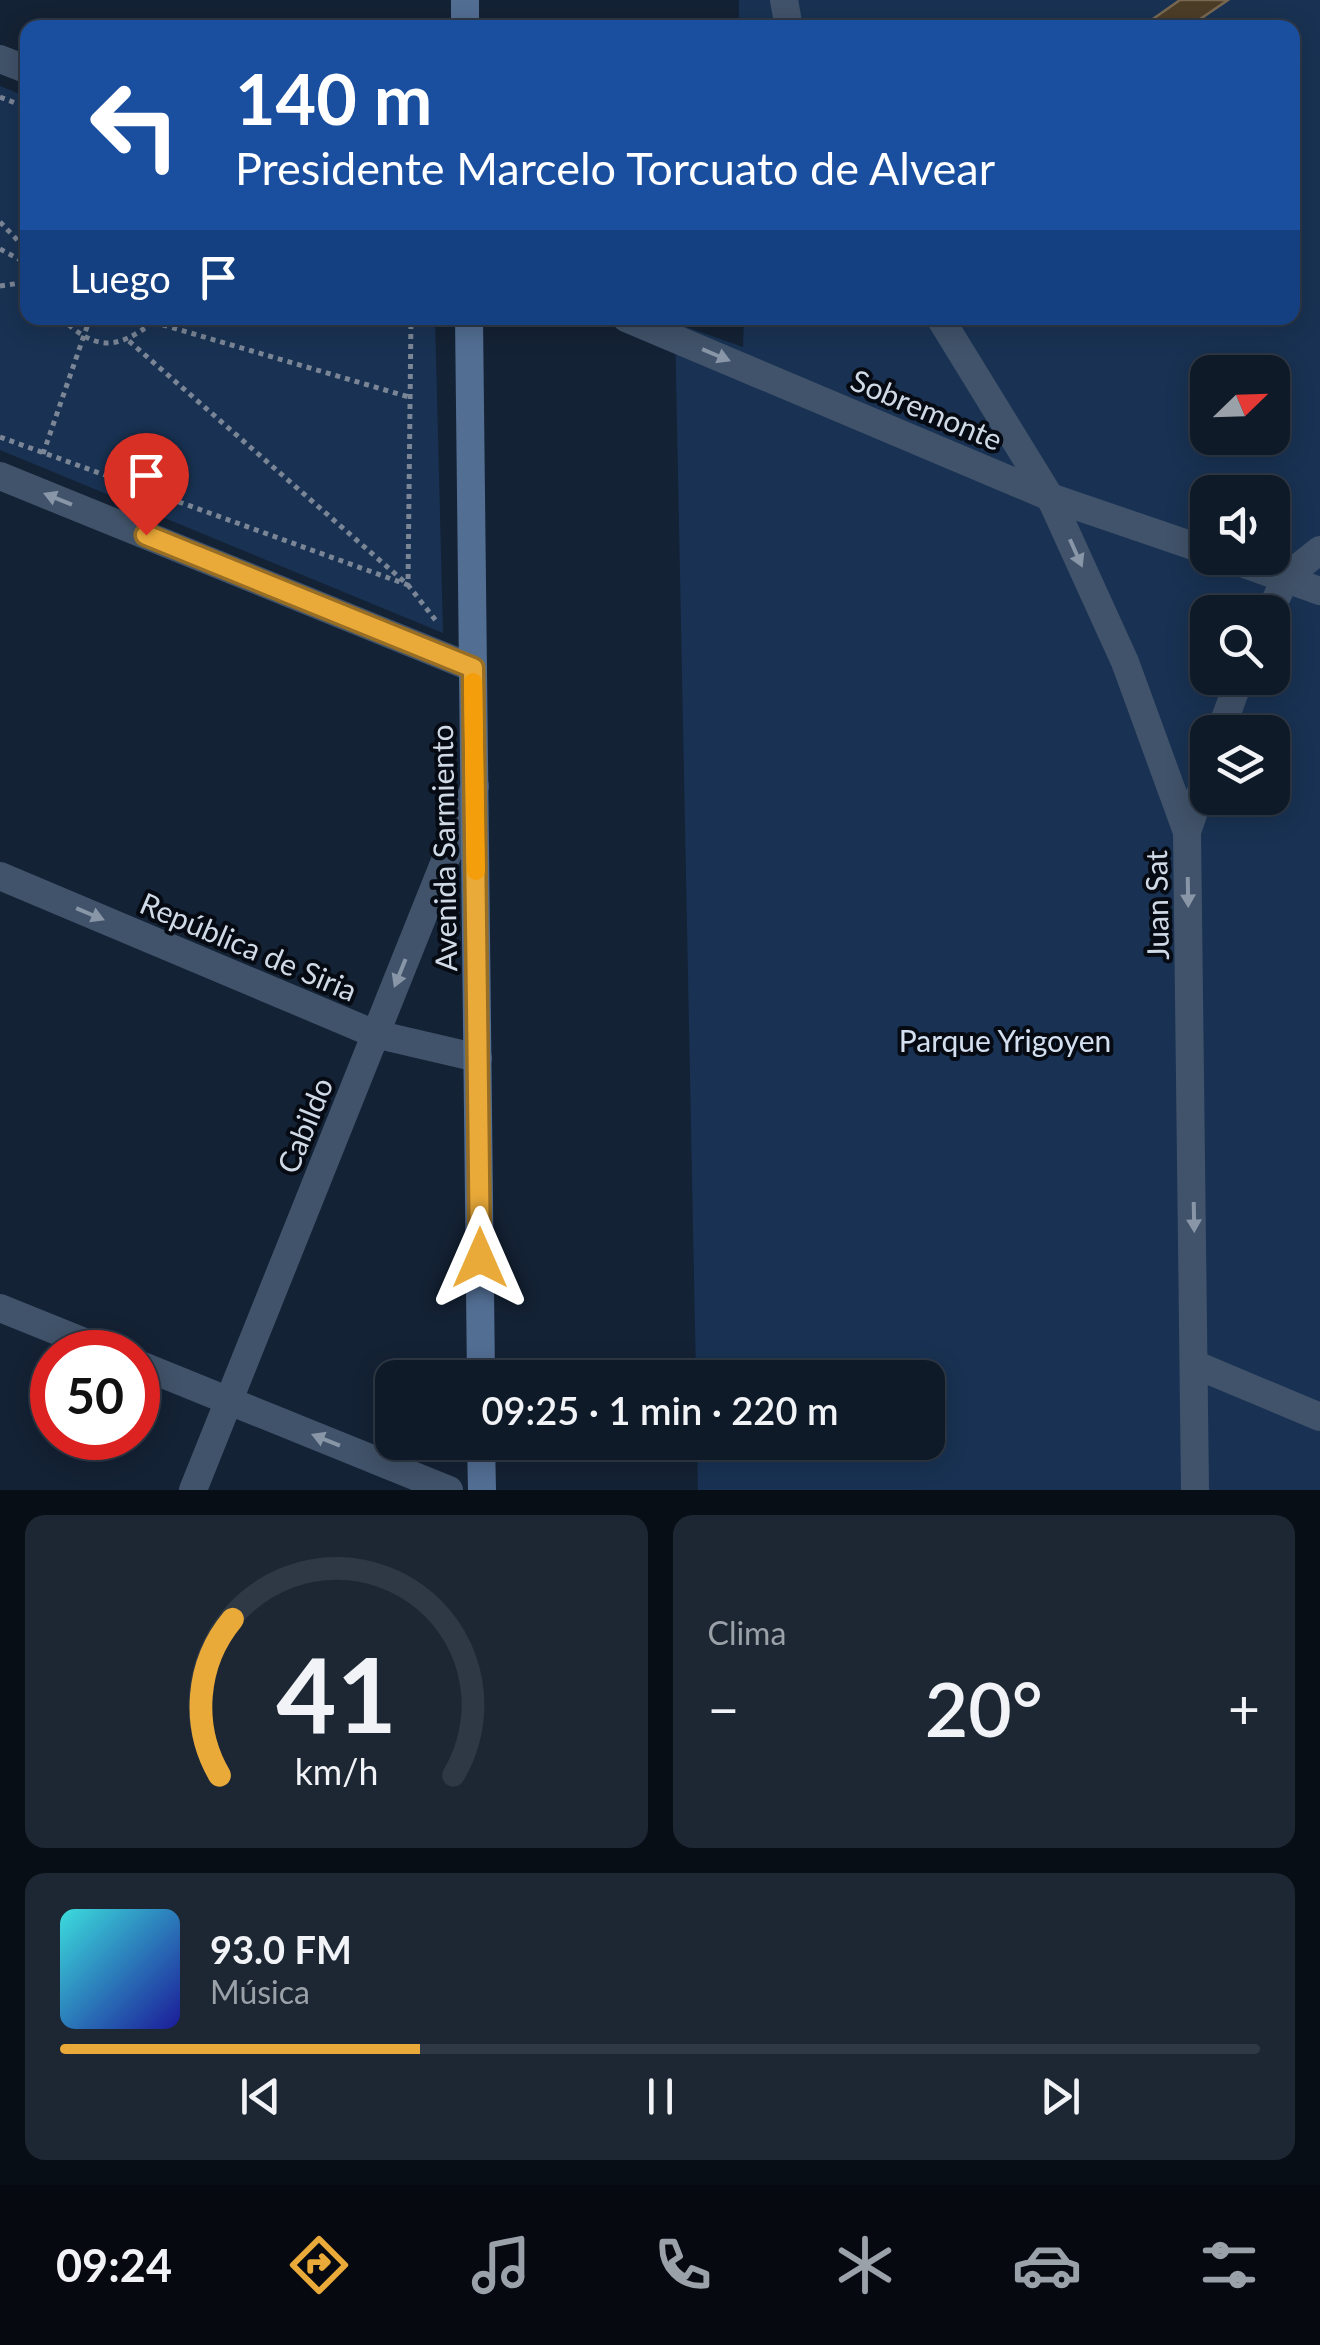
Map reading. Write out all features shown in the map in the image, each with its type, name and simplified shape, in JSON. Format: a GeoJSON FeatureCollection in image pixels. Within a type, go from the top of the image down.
{"type":"FeatureCollection","features":[{"type":"Feature","properties":{"kind":"main road","name":"Avenida Sarmiento"},"geometry":{"type":"LineString","coordinates":[[469,325],[481,1360]]}},
{"type":"Feature","properties":{"kind":"main road"},"geometry":{"type":"LineString","coordinates":[[481,1460],[482,1490]]}},
{"type":"Feature","properties":{"kind":"street","name":"Sobremonte"},"geometry":{"type":"LineString","coordinates":[[643,325],[1050,496],[1190,544]]}},
{"type":"Feature","properties":{"kind":"street","name":"Juan Sat"},"geometry":{"type":"LineString","coordinates":[[944,325],[1050,496],[1125,662],[1187,832],[1195,1490]]}},
{"type":"Feature","properties":{"kind":"street"},"geometry":{"type":"LineString","coordinates":[[0,476],[473,668]]}},
{"type":"Feature","properties":{"kind":"street"},"geometry":{"type":"LineString","coordinates":[[1278,595],[1286,577],[1320,550]]}},
{"type":"Feature","properties":{"kind":"street"},"geometry":{"type":"LineString","coordinates":[[1280,575],[1320,591]]}},
{"type":"Feature","properties":{"kind":"street","name":"Cabildo"},"geometry":{"type":"LineString","coordinates":[[194,1490],[475,785]]}},
{"type":"Feature","properties":{"kind":"street"},"geometry":{"type":"LineString","coordinates":[[1187,832],[1193,815]]}},
{"type":"Feature","properties":{"kind":"street","name":"República de Siria"},"geometry":{"type":"LineString","coordinates":[[0,876],[375,1034],[478,1058]]}},
{"type":"Feature","properties":{"kind":"street"},"geometry":{"type":"LineString","coordinates":[[0,1308],[54,1330]]}},
{"type":"Feature","properties":{"kind":"street"},"geometry":{"type":"LineString","coordinates":[[1196,1365],[1320,1417]]}},
{"type":"Feature","properties":{"kind":"street"},"geometry":{"type":"LineString","coordinates":[[160,1373],[449,1490]]}},
{"type":"Feature","properties":{"kind":"path"},"geometry":{"type":"LineString","coordinates":[[0,222],[20,243]]}},
{"type":"Feature","properties":{"kind":"path"},"geometry":{"type":"LineString","coordinates":[[69,325],[84,339],[107,344],[129,341],[147,325]]}},
{"type":"Feature","properties":{"kind":"path"},"geometry":{"type":"LineString","coordinates":[[43,454],[88,325]]}},
{"type":"Feature","properties":{"kind":"path"},"geometry":{"type":"LineString","coordinates":[[169,325],[410,398]]}},
{"type":"Feature","properties":{"kind":"path"},"geometry":{"type":"LineString","coordinates":[[408,585],[410,325]]}},
{"type":"Feature","properties":{"kind":"path"},"geometry":{"type":"LineString","coordinates":[[129,341],[408,585],[440,626]]}},
{"type":"Feature","properties":{"kind":"path"},"geometry":{"type":"LineString","coordinates":[[0,437],[408,585]]}},
{"type":"Feature","properties":{"kind":"green space","name":"Parque Yrigoyen"},"geometry":{"type":"Polygon","coordinates":[[[739,0],[1320,0],[1320,1490],[698,1490],[697,1460],[945,1460],[945,1360],[696,1360],[675,325],[743,347],[744,325],[1300,325],[1300,20],[739,20],[739,0]]]}},
{"type":"Feature","properties":{"kind":"green space"},"geometry":{"type":"Polygon","coordinates":[[[0,86],[20,94],[20,325],[435,325],[443,633],[0,450],[0,86]]]}},
{"type":"Feature","properties":{"kind":"building"},"geometry":{"type":"Polygon","coordinates":[[[1180,0],[1228,0],[1199,20],[1151,20],[1180,0]]]}},
{"type":"Feature","properties":{"kind":"slow traffic"},"geometry":{"type":"LineString","coordinates":[[473,682],[476,871]]}},
{"type":"Feature","properties":{"kind":"route"},"geometry":{"type":"LineString","coordinates":[[146,535],[473,668],[480,1258]]}}]}
